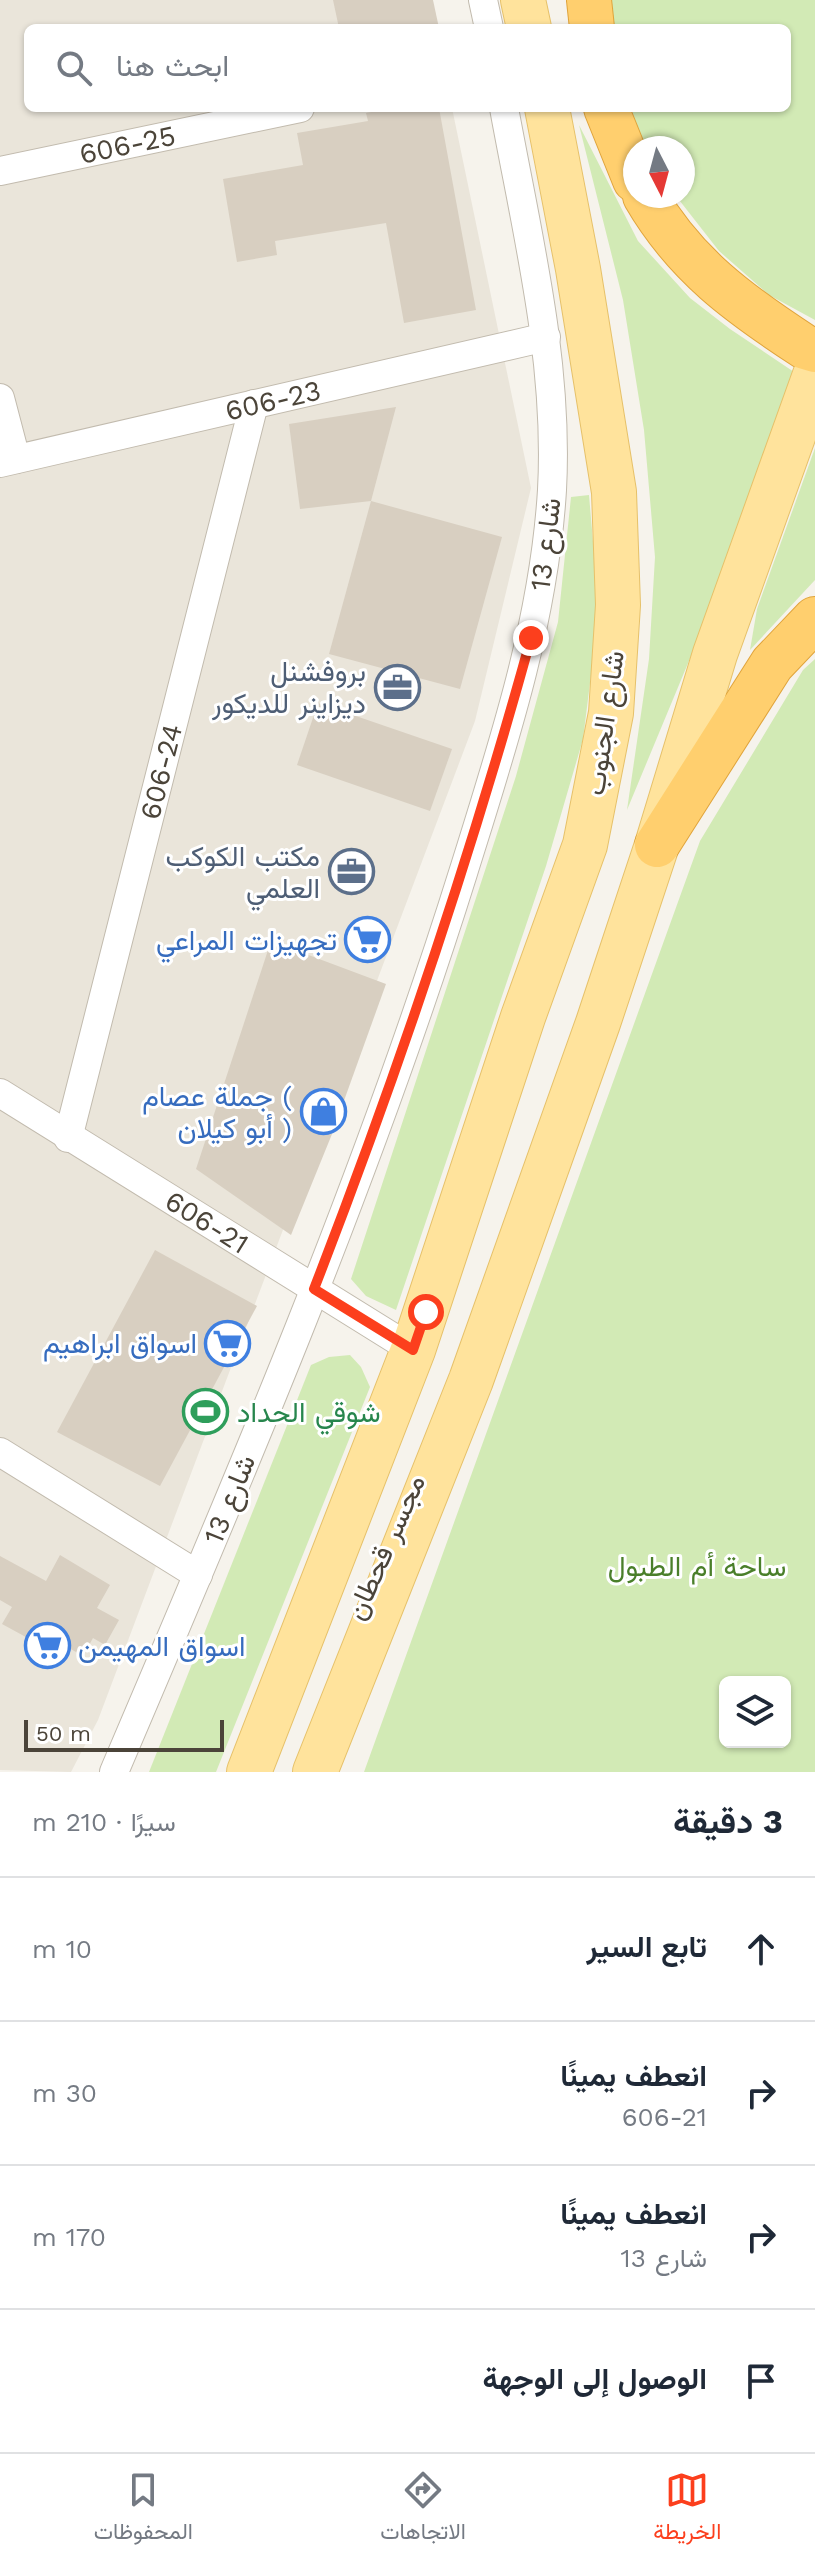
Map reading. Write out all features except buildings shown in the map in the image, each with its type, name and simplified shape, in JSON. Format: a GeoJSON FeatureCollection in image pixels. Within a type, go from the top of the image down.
{"type":"FeatureCollection","features":[{"type":"Feature","properties":{"kind":"highway"},"geometry":{"type":"LineString","coordinates":[[589,0],[592,24]]}},
{"type":"Feature","properties":{"kind":"highway"},"geometry":{"type":"LineString","coordinates":[[608,112],[623,150]]}},
{"type":"Feature","properties":{"kind":"highway"},"geometry":{"type":"LineString","coordinates":[[652,208],[664,230],[746,309],[805,347],[815,350]]}},
{"type":"Feature","properties":{"kind":"highway"},"geometry":{"type":"LineString","coordinates":[[657,845],[772,664],[815,619]]}},
{"type":"Feature","properties":{"kind":"main road"},"geometry":{"type":"LineString","coordinates":[[523,0],[528,24]]}},
{"type":"Feature","properties":{"kind":"main road"},"geometry":{"type":"LineString","coordinates":[[535,0],[538,24]]}},
{"type":"Feature","properties":{"kind":"main road","name":"شارع الجنوب"},"geometry":{"type":"LineString","coordinates":[[420,1331],[523,1017],[585,845],[611,713],[618,605],[614,492],[578,269],[547,112]]}},
{"type":"Feature","properties":{"kind":"main road"},"geometry":{"type":"LineString","coordinates":[[315,1772],[471,1380],[598,1023],[657,845],[715,654],[815,375]]}},
{"type":"Feature","properties":{"kind":"main road","name":"مجسر قحطان"},"geometry":{"type":"LineString","coordinates":[[272,1772],[368,1553],[489,1326]]}},
{"type":"Feature","properties":{"kind":"main road"},"geometry":{"type":"LineString","coordinates":[[249,1772],[420,1331]]}},
{"type":"Feature","properties":{"kind":"main road","name":"مجسر قحطان"},"geometry":{"type":"LineString","coordinates":[[294,1772],[368,1553],[420,1331]]}},
{"type":"Feature","properties":{"kind":"street"},"geometry":{"type":"LineString","coordinates":[[483,0],[488,24]]}},
{"type":"Feature","properties":{"kind":"street","name":"606-25"},"geometry":{"type":"LineString","coordinates":[[0,171],[281,112]]}},
{"type":"Feature","properties":{"kind":"street","name":"شارع 13"},"geometry":{"type":"LineString","coordinates":[[114,1772],[198,1575],[387,1099],[448,920],[531,638],[545,564],[552,488],[552,413],[546,337],[505,112]]}},
{"type":"Feature","properties":{"kind":"street","name":"606-23"},"geometry":{"type":"LineString","coordinates":[[8,461],[546,337]]}},
{"type":"Feature","properties":{"kind":"street"},"geometry":{"type":"LineString","coordinates":[[0,398],[8,461]]}},
{"type":"Feature","properties":{"kind":"street","name":"606-24"},"geometry":{"type":"LineString","coordinates":[[68,1138],[254,404]]}},
{"type":"Feature","properties":{"kind":"street","name":"606-21"},"geometry":{"type":"LineString","coordinates":[[0,1093],[314,1289],[420,1331]]}},
{"type":"Feature","properties":{"kind":"street"},"geometry":{"type":"LineString","coordinates":[[0,1452],[198,1575]]}},
{"type":"Feature","properties":{"kind":"shaded area"},"geometry":{"type":"Polygon","coordinates":[[[0,0],[429,0],[434,24],[24,24],[24,112],[453,112],[531,488],[475,721],[98,1720],[71,1772],[0,1770],[0,0]]]}},
{"type":"Feature","properties":{"kind":"green space"},"geometry":{"type":"Polygon","coordinates":[[[610,0],[815,0],[815,320],[769,295],[719,251],[685,208],[695,208],[695,136],[640,136],[632,112],[791,112],[791,24],[613,24],[610,0]]]}},
{"type":"Feature","properties":{"kind":"green space"},"geometry":{"type":"Polygon","coordinates":[[[579,125],[638,241],[690,298],[800,376],[691,656],[627,810],[649,659],[655,557],[644,430],[623,300],[579,125]]]}},
{"type":"Feature","properties":{"kind":"green space"},"geometry":{"type":"Polygon","coordinates":[[[815,448],[815,580],[750,650],[757,609],[815,448]]]}},
{"type":"Feature","properties":{"kind":"green space"},"geometry":{"type":"Polygon","coordinates":[[[589,495],[599,611],[583,739],[546,866],[396,1310],[366,1296],[351,1279],[516,776],[558,622],[571,497],[589,495]]]}},
{"type":"Feature","properties":{"kind":"green space","name":"ساحة أم الطبول"},"geometry":{"type":"Polygon","coordinates":[[[815,659],[815,1772],[364,1772],[700,841],[803,670],[815,659]]]}},
{"type":"Feature","properties":{"kind":"green space"},"geometry":{"type":"Polygon","coordinates":[[[350,1355],[361,1367],[370,1387],[216,1772],[149,1772],[311,1365],[329,1357],[350,1355]]]}},
{"type":"Feature","properties":{"kind":"place","name":"بروفشنل ديزاينر للديكور"},"geometry":{"type":"Point","coordinates":[397,687]}},
{"type":"Feature","properties":{"kind":"place","name":"مكتب الكوكب العلمي"},"geometry":{"type":"Point","coordinates":[351,872]}},
{"type":"Feature","properties":{"kind":"place","name":"تجهيزات المراعي"},"geometry":{"type":"Point","coordinates":[368,940]}},
{"type":"Feature","properties":{"kind":"place","name":"جملة عصام ( أبو كيلان )"},"geometry":{"type":"Point","coordinates":[323,1112]}},
{"type":"Feature","properties":{"kind":"place","name":"اسواق ابراهيم"},"geometry":{"type":"Point","coordinates":[228,1343]}},
{"type":"Feature","properties":{"kind":"place","name":"شوقي الحداد"},"geometry":{"type":"Point","coordinates":[206,1412]}},
{"type":"Feature","properties":{"kind":"place","name":"اسواق المهيمن"},"geometry":{"type":"Point","coordinates":[47,1646]}},
{"type":"Feature","properties":{"kind":"route"},"geometry":{"type":"LineString","coordinates":[[426,1312],[413,1350],[314,1289],[387,1099],[420,1003],[482,809],[531,638]]}}]}
